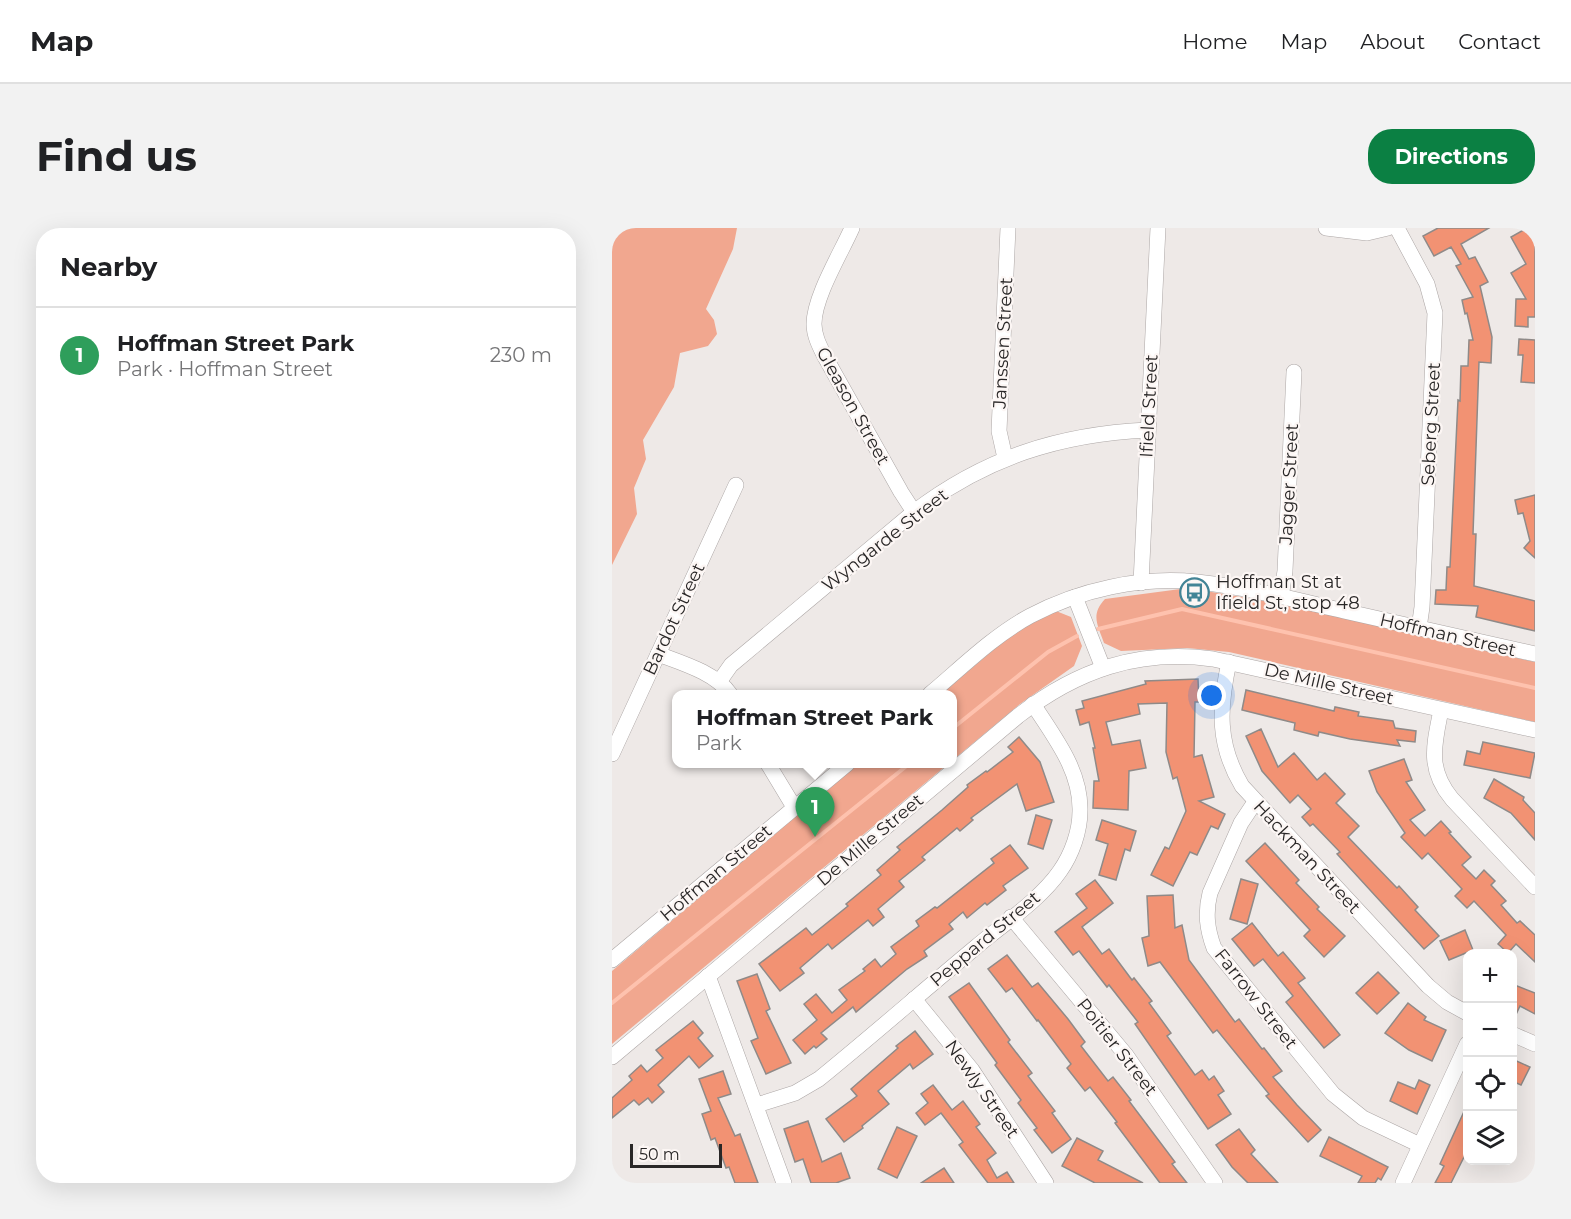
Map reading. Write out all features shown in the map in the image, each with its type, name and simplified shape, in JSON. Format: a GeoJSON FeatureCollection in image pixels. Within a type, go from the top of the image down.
{"type":"FeatureCollection","features":[{"type":"Feature","properties":{"kind":"street","name":"Gleason Street"},"geometry":{"type":"LineString","coordinates":[[852,228],[819,300],[814,322],[815,332],[824,355],[900,492],[914,512]]}},
{"type":"Feature","properties":{"kind":"street","name":"Janssen Street"},"geometry":{"type":"LineString","coordinates":[[1005,458],[999,431],[1008,228]]}},
{"type":"Feature","properties":{"kind":"street","name":"Ifield Street"},"geometry":{"type":"LineString","coordinates":[[1141,583],[1158,228]]}},
{"type":"Feature","properties":{"kind":"street"},"geometry":{"type":"LineString","coordinates":[[1326,228],[1367,233],[1388,228]]}},
{"type":"Feature","properties":{"kind":"street","name":"Seberg Street"},"geometry":{"type":"LineString","coordinates":[[1397,228],[1427,284],[1435,313],[1419,628]]}},
{"type":"Feature","properties":{"kind":"street","name":"Jagger Street"},"geometry":{"type":"LineString","coordinates":[[1281,597],[1285,571],[1294,372]]}},
{"type":"Feature","properties":{"kind":"street","name":"Wyngarde Street"},"geometry":{"type":"LineString","coordinates":[[719,682],[731,665],[914,512],[939,495],[1005,458],[1029,450],[1076,437],[1148,430]]}},
{"type":"Feature","properties":{"kind":"street","name":"Bardot Street"},"geometry":{"type":"LineString","coordinates":[[612,754],[736,484]]}},
{"type":"Feature","properties":{"kind":"street","name":"Hoffman Street"},"geometry":{"type":"LineString","coordinates":[[935,690],[1010,628],[1030,616],[1098,590],[1141,583],[1196,582],[1281,597],[1535,654]]}},
{"type":"Feature","properties":{"kind":"street"},"geometry":{"type":"LineString","coordinates":[[1075,597],[1103,668]]}},
{"type":"Feature","properties":{"kind":"street"},"geometry":{"type":"LineString","coordinates":[[658,654],[719,682],[726,690]]}},
{"type":"Feature","properties":{"kind":"street","name":"De Mille Street"},"geometry":{"type":"LineString","coordinates":[[957,767],[1033,704],[1065,684],[1103,668],[1173,656],[1229,662],[1535,730]]}},
{"type":"Feature","properties":{"kind":"street","name":"Hackman Street"},"geometry":{"type":"LineString","coordinates":[[1229,662],[1221,722],[1224,748],[1234,774],[1255,802],[1428,986],[1447,1002],[1463,1011]]}},
{"type":"Feature","properties":{"kind":"street","name":"Peppard Street"},"geometry":{"type":"LineString","coordinates":[[757,1105],[795,1092],[819,1079],[1044,889],[1062,869],[1068,858],[1079,822],[1080,798],[1067,758],[1033,704]]}},
{"type":"Feature","properties":{"kind":"street"},"geometry":{"type":"LineString","coordinates":[[1441,710],[1433,758],[1441,783],[1452,799],[1535,887]]}},
{"type":"Feature","properties":{"kind":"street"},"geometry":{"type":"LineString","coordinates":[[770,768],[794,807]]}},
{"type":"Feature","properties":{"kind":"street","name":"Hoffman Street"},"geometry":{"type":"LineString","coordinates":[[612,960],[842,768]]}},
{"type":"Feature","properties":{"kind":"street","name":"De Mille Street"},"geometry":{"type":"LineString","coordinates":[[612,1057],[956,768]]}},
{"type":"Feature","properties":{"kind":"street","name":"Farrow Street"},"geometry":{"type":"LineString","coordinates":[[1255,802],[1241,823],[1209,893],[1207,926],[1214,948],[1333,1094],[1363,1118],[1420,1145]]}},
{"type":"Feature","properties":{"kind":"street","name":"Poitier Street"},"geometry":{"type":"LineString","coordinates":[[1011,917],[1126,1055],[1215,1183]]}},
{"type":"Feature","properties":{"kind":"street"},"geometry":{"type":"LineString","coordinates":[[708,975],[784,1183]]}},
{"type":"Feature","properties":{"kind":"street","name":"Newly Street"},"geometry":{"type":"LineString","coordinates":[[914,999],[984,1087],[1046,1183]]}},
{"type":"Feature","properties":{"kind":"street"},"geometry":{"type":"LineString","coordinates":[[1517,1036],[1535,1044]]}},
{"type":"Feature","properties":{"kind":"street"},"geometry":{"type":"LineString","coordinates":[[1403,1183],[1463,1053]]}},
{"type":"Feature","properties":{"kind":"shaded area"},"geometry":{"type":"Polygon","coordinates":[[[612,228],[737,228],[733,249],[706,309],[714,320],[717,334],[708,346],[680,353],[674,387],[643,440],[646,459],[634,488],[637,514],[612,565],[612,228]]]}},
{"type":"Feature","properties":{"kind":"shaded area"},"geometry":{"type":"Polygon","coordinates":[[[1188,588],[1277,603],[1535,662],[1535,722],[1229,652],[1187,648],[1121,651],[1104,643],[1097,615],[1105,599],[1188,588]]]}},
{"type":"Feature","properties":{"kind":"shaded area"},"geometry":{"type":"Polygon","coordinates":[[[1056,611],[1071,617],[1082,646],[1074,666],[1020,704],[957,757],[957,690],[946,690],[1025,623],[1056,611]]]}},
{"type":"Feature","properties":{"kind":"shaded area"},"geometry":{"type":"Polygon","coordinates":[[[853,768],[943,768],[612,1044],[612,971],[853,768]]]}},
{"type":"Feature","properties":{"kind":"building"},"geometry":{"type":"Polygon","coordinates":[[[1438,228],[1489,228],[1461,244],[1469,259],[1475,257],[1488,282],[1480,286],[1492,337],[1491,363],[1479,362],[1473,534],[1476,534],[1474,586],[1535,601],[1535,631],[1476,617],[1478,606],[1435,604],[1436,590],[1446,590],[1447,567],[1450,567],[1461,366],[1468,366],[1469,340],[1473,340],[1462,300],[1473,297],[1456,266],[1461,264],[1451,247],[1434,256],[1423,236],[1438,228]]]}},
{"type":"Feature","properties":{"kind":"building"},"geometry":{"type":"Polygon","coordinates":[[[1531,228],[1535,236],[1535,317],[1528,317],[1528,327],[1515,326],[1516,299],[1526,299],[1511,273],[1526,264],[1511,237],[1531,228]]]}},
{"type":"Feature","properties":{"kind":"building"},"geometry":{"type":"Polygon","coordinates":[[[1519,339],[1535,340],[1535,383],[1521,382],[1523,355],[1518,355],[1519,339]]]}},
{"type":"Feature","properties":{"kind":"building"},"geometry":{"type":"Polygon","coordinates":[[[1535,495],[1535,558],[1524,548],[1530,541],[1523,513],[1518,514],[1515,500],[1535,495]]]}},
{"type":"Feature","properties":{"kind":"building"},"geometry":{"type":"Polygon","coordinates":[[[1198,679],[1199,702],[1195,702],[1194,757],[1202,755],[1214,797],[1199,801],[1225,814],[1218,829],[1211,826],[1197,855],[1190,852],[1173,886],[1151,875],[1165,847],[1169,849],[1186,811],[1177,777],[1173,779],[1166,752],[1167,703],[1138,704],[1140,714],[1106,722],[1112,745],[1140,740],[1146,768],[1129,771],[1128,810],[1093,808],[1094,781],[1099,781],[1093,748],[1095,748],[1089,722],[1080,725],[1076,710],[1084,708],[1082,701],[1146,684],[1145,681],[1198,679]]]}},
{"type":"Feature","properties":{"kind":"building"},"geometry":{"type":"Polygon","coordinates":[[[1246,690],[1334,711],[1335,707],[1359,712],[1358,716],[1393,721],[1395,728],[1416,731],[1415,742],[1397,740],[1400,746],[1319,732],[1318,736],[1294,730],[1295,723],[1242,710],[1246,690]]]}},
{"type":"Feature","properties":{"kind":"building"},"geometry":{"type":"Polygon","coordinates":[[[1261,729],[1278,767],[1294,753],[1317,780],[1325,773],[1345,794],[1336,803],[1359,826],[1348,837],[1397,888],[1399,886],[1418,907],[1415,910],[1439,936],[1424,949],[1337,854],[1340,852],[1313,824],[1310,826],[1302,817],[1311,809],[1298,795],[1290,803],[1262,771],[1246,736],[1261,729]]]}},
{"type":"Feature","properties":{"kind":"building"},"geometry":{"type":"Polygon","coordinates":[[[1019,737],[1040,762],[1054,802],[1026,811],[1017,784],[971,818],[973,820],[960,831],[957,828],[922,857],[925,860],[899,881],[904,887],[878,909],[884,917],[873,926],[868,920],[832,949],[828,944],[800,968],[804,973],[780,991],[759,964],[806,928],[812,935],[848,906],[846,904],[881,875],[877,870],[900,850],[897,847],[968,787],[967,785],[1013,752],[1008,747],[1019,737]]]}},
{"type":"Feature","properties":{"kind":"building"},"geometry":{"type":"Polygon","coordinates":[[[1483,742],[1535,753],[1530,778],[1464,765],[1467,751],[1480,754],[1483,742]]]}},
{"type":"Feature","properties":{"kind":"building"},"geometry":{"type":"Polygon","coordinates":[[[1404,759],[1412,780],[1406,782],[1425,810],[1410,820],[1425,836],[1441,821],[1471,857],[1462,865],[1476,879],[1484,870],[1495,881],[1491,885],[1506,901],[1501,905],[1517,923],[1520,921],[1535,935],[1535,962],[1516,944],[1512,949],[1504,949],[1498,944],[1506,935],[1474,901],[1467,908],[1455,896],[1462,889],[1428,853],[1422,859],[1401,837],[1405,833],[1377,792],[1369,771],[1404,759]]]}},
{"type":"Feature","properties":{"kind":"building"},"geometry":{"type":"Polygon","coordinates":[[[1494,779],[1524,797],[1523,800],[1535,813],[1535,840],[1511,813],[1484,798],[1494,779]]]}},
{"type":"Feature","properties":{"kind":"building"},"geometry":{"type":"Polygon","coordinates":[[[1036,815],[1052,820],[1043,849],[1028,844],[1036,815]]]}},
{"type":"Feature","properties":{"kind":"building"},"geometry":{"type":"Polygon","coordinates":[[[1102,820],[1136,831],[1130,851],[1125,849],[1116,880],[1099,875],[1108,844],[1096,840],[1102,820]]]}},
{"type":"Feature","properties":{"kind":"building"},"geometry":{"type":"Polygon","coordinates":[[[1265,843],[1299,880],[1296,883],[1319,907],[1317,909],[1345,936],[1324,957],[1304,936],[1310,930],[1246,861],[1265,843]]]}},
{"type":"Feature","properties":{"kind":"building"},"geometry":{"type":"Polygon","coordinates":[[[1010,845],[1028,868],[1003,886],[1006,890],[987,905],[985,903],[967,918],[963,912],[949,924],[953,929],[924,951],[927,956],[907,969],[856,1012],[853,1007],[821,1033],[827,1039],[805,1054],[793,1040],[817,1020],[804,1004],[816,994],[832,1013],[847,1000],[839,990],[865,971],[863,969],[875,959],[881,967],[896,954],[891,947],[919,926],[916,921],[935,907],[937,908],[994,863],[991,859],[1010,845]]]}},
{"type":"Feature","properties":{"kind":"building"},"geometry":{"type":"Polygon","coordinates":[[[1241,879],[1258,884],[1247,924],[1230,919],[1241,879]]]}},
{"type":"Feature","properties":{"kind":"building"},"geometry":{"type":"Polygon","coordinates":[[[1095,880],[1113,903],[1082,927],[1102,954],[1109,949],[1132,980],[1134,978],[1152,1001],[1149,1003],[1171,1033],[1167,1036],[1195,1075],[1202,1070],[1209,1080],[1214,1076],[1224,1091],[1218,1095],[1231,1114],[1208,1129],[1135,1024],[1138,1022],[1079,951],[1073,955],[1055,932],[1087,908],[1076,894],[1095,880]]]}},
{"type":"Feature","properties":{"kind":"building"},"geometry":{"type":"Polygon","coordinates":[[[1173,895],[1175,928],[1182,925],[1189,960],[1235,1022],[1239,1019],[1282,1071],[1273,1077],[1321,1130],[1308,1142],[1266,1096],[1269,1094],[1217,1030],[1213,1033],[1160,962],[1148,966],[1142,938],[1149,936],[1147,896],[1173,895]]]}},
{"type":"Feature","properties":{"kind":"building"},"geometry":{"type":"Polygon","coordinates":[[[1252,923],[1278,956],[1283,952],[1305,978],[1298,983],[1340,1035],[1324,1048],[1286,1002],[1293,996],[1263,959],[1254,966],[1232,939],[1252,923]]]}},
{"type":"Feature","properties":{"kind":"building"},"geometry":{"type":"Polygon","coordinates":[[[1465,930],[1473,949],[1463,949],[1463,954],[1449,960],[1440,941],[1465,930]]]}},
{"type":"Feature","properties":{"kind":"building"},"geometry":{"type":"Polygon","coordinates":[[[1007,955],[1032,987],[1038,983],[1068,1019],[1085,1042],[1081,1046],[1108,1081],[1113,1077],[1131,1100],[1129,1101],[1175,1162],[1172,1164],[1187,1183],[1160,1183],[1090,1087],[1085,1091],[1067,1068],[1071,1064],[1038,1020],[1012,988],[1006,992],[988,969],[1007,955]]]}},
{"type":"Feature","properties":{"kind":"building"},"geometry":{"type":"Polygon","coordinates":[[[1378,972],[1399,993],[1377,1014],[1356,993],[1378,972]]]}},
{"type":"Feature","properties":{"kind":"building"},"geometry":{"type":"Polygon","coordinates":[[[757,974],[770,1009],[766,1011],[791,1063],[766,1074],[751,1041],[758,1038],[737,981],[757,974]]]}},
{"type":"Feature","properties":{"kind":"building"},"geometry":{"type":"Polygon","coordinates":[[[969,983],[1010,1040],[1008,1042],[1032,1073],[1028,1076],[1055,1111],[1052,1113],[1071,1139],[1052,1153],[1034,1130],[1037,1128],[1018,1103],[1021,1100],[995,1065],[997,1063],[949,997],[969,983]]]}},
{"type":"Feature","properties":{"kind":"building"},"geometry":{"type":"Polygon","coordinates":[[[1517,986],[1535,993],[1535,1014],[1520,1006],[1517,1012],[1517,986]]]}},
{"type":"Feature","properties":{"kind":"building"},"geometry":{"type":"Polygon","coordinates":[[[1408,1003],[1426,1017],[1424,1020],[1446,1030],[1432,1061],[1409,1050],[1385,1033],[1408,1003]]]}},
{"type":"Feature","properties":{"kind":"building"},"geometry":{"type":"Polygon","coordinates":[[[693,1021],[703,1033],[698,1038],[713,1056],[699,1068],[689,1056],[658,1085],[664,1092],[652,1103],[648,1098],[639,1105],[634,1100],[612,1118],[612,1098],[632,1080],[629,1076],[641,1065],[647,1072],[663,1058],[656,1050],[693,1021]]]}},
{"type":"Feature","properties":{"kind":"building"},"geometry":{"type":"Polygon","coordinates":[[[915,1031],[933,1054],[913,1069],[910,1064],[878,1091],[889,1104],[844,1142],[826,1119],[857,1096],[851,1089],[915,1031]]]}},
{"type":"Feature","properties":{"kind":"building"},"geometry":{"type":"Polygon","coordinates":[[[1517,1061],[1530,1067],[1521,1085],[1517,1083],[1517,1061]]]}},
{"type":"Feature","properties":{"kind":"building"},"geometry":{"type":"Polygon","coordinates":[[[723,1071],[731,1094],[718,1098],[735,1136],[740,1134],[758,1183],[735,1183],[729,1167],[726,1168],[715,1138],[711,1140],[702,1114],[711,1111],[699,1079],[723,1071]]]}},
{"type":"Feature","properties":{"kind":"building"},"geometry":{"type":"Polygon","coordinates":[[[1419,1080],[1430,1085],[1417,1114],[1390,1101],[1398,1082],[1415,1089],[1419,1080]]]}},
{"type":"Feature","properties":{"kind":"building"},"geometry":{"type":"Polygon","coordinates":[[[933,1085],[952,1110],[963,1101],[980,1124],[976,1127],[996,1153],[987,1160],[997,1178],[1007,1172],[1014,1183],[988,1183],[959,1145],[963,1142],[941,1113],[925,1125],[916,1113],[928,1103],[921,1094],[933,1085]]]}},
{"type":"Feature","properties":{"kind":"building"},"geometry":{"type":"Polygon","coordinates":[[[1463,1114],[1463,1159],[1451,1183],[1435,1183],[1444,1166],[1440,1164],[1463,1114]]]}},
{"type":"Feature","properties":{"kind":"building"},"geometry":{"type":"Polygon","coordinates":[[[808,1121],[822,1162],[841,1153],[850,1178],[836,1183],[811,1183],[803,1159],[795,1162],[784,1129],[808,1121]]]}},
{"type":"Feature","properties":{"kind":"building"},"geometry":{"type":"Polygon","coordinates":[[[897,1127],[917,1136],[897,1178],[878,1169],[897,1127]]]}},
{"type":"Feature","properties":{"kind":"building"},"geometry":{"type":"Polygon","coordinates":[[[1239,1129],[1255,1150],[1251,1154],[1278,1183],[1248,1183],[1232,1167],[1216,1145],[1239,1129]]]}},
{"type":"Feature","properties":{"kind":"building"},"geometry":{"type":"Polygon","coordinates":[[[1329,1137],[1388,1167],[1381,1180],[1378,1178],[1375,1183],[1358,1183],[1362,1176],[1320,1156],[1329,1137]]]}},
{"type":"Feature","properties":{"kind":"building"},"geometry":{"type":"Polygon","coordinates":[[[1077,1138],[1103,1151],[1098,1160],[1143,1183],[1095,1183],[1062,1166],[1077,1138]]]}},
{"type":"Feature","properties":{"kind":"building"},"geometry":{"type":"Polygon","coordinates":[[[944,1168],[954,1183],[921,1183],[944,1168]]]}},
{"type":"Feature","properties":{"kind":"waterway"},"geometry":{"type":"LineString","coordinates":[[1098,629],[1182,609],[1535,688]]}},
{"type":"Feature","properties":{"kind":"waterway"},"geometry":{"type":"LineString","coordinates":[[957,725],[1048,652],[1077,636]]}},
{"type":"Feature","properties":{"kind":"waterway"},"geometry":{"type":"LineString","coordinates":[[612,1003],[904,768]]}},
{"type":"Feature","properties":{"kind":"place","name":"Hoffman St at Ifield St, stop 48"},"geometry":{"type":"Point","coordinates":[1195,592]}},
{"type":"Feature","properties":{"kind":"place","name":"Hoffman Street Park"},"geometry":{"type":"Point","coordinates":[815,837]}}]}
